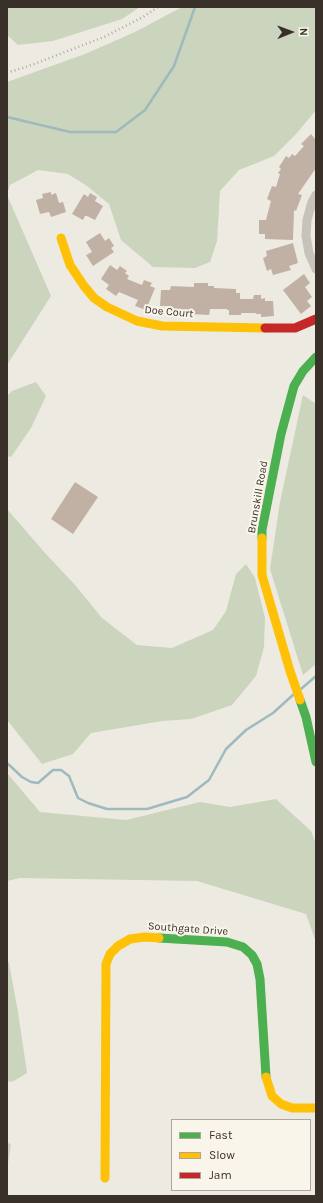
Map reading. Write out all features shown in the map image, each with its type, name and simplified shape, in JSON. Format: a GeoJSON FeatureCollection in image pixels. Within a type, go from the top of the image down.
{"type":"FeatureCollection","features":[{"type":"Feature","properties":{"kind":"street"},"geometry":{"type":"LineString","coordinates":[[316,195],[312,202],[309,214],[306,236],[309,253],[316,269]]}},
{"type":"Feature","properties":{"kind":"street","name":"Doe Court"},"geometry":{"type":"LineString","coordinates":[[61,238],[64,253],[70,265],[94,298],[137,321],[162,326],[295,328],[316,319]]}},
{"type":"Feature","properties":{"kind":"street","name":"Brunskill Road"},"geometry":{"type":"LineString","coordinates":[[316,357],[303,371],[294,386],[281,434],[262,530],[262,575],[290,671],[306,717],[316,762]]}},
{"type":"Feature","properties":{"kind":"street","name":"Southgate Drive"},"geometry":{"type":"LineString","coordinates":[[105,1178],[106,964],[110,954],[118,946],[130,939],[145,937],[227,942],[243,947],[252,955],[257,964],[260,979],[266,1079],[272,1096],[280,1104],[292,1108],[316,1108]]}},
{"type":"Feature","properties":{"kind":"green space"},"geometry":{"type":"Polygon","coordinates":[[[7,7],[140,7],[122,19],[53,41],[18,45],[7,35],[7,7]]]}},
{"type":"Feature","properties":{"kind":"green space"},"geometry":{"type":"Polygon","coordinates":[[[182,7],[316,7],[316,110],[297,133],[274,156],[239,170],[220,191],[217,241],[210,262],[195,268],[153,267],[121,240],[109,204],[87,186],[68,174],[38,170],[10,185],[7,194],[7,82],[85,54],[135,32],[182,7]]]}},
{"type":"Feature","properties":{"kind":"green space"},"geometry":{"type":"Polygon","coordinates":[[[7,195],[51,296],[7,365],[7,195]]]}},
{"type":"Feature","properties":{"kind":"green space"},"geometry":{"type":"Polygon","coordinates":[[[36,382],[46,396],[31,428],[11,457],[7,456],[7,396],[12,391],[36,382]]]}},
{"type":"Feature","properties":{"kind":"green space"},"geometry":{"type":"Polygon","coordinates":[[[303,395],[316,404],[316,664],[303,675],[270,569],[280,502],[303,395]]]}},
{"type":"Feature","properties":{"kind":"green space"},"geometry":{"type":"Polygon","coordinates":[[[7,509],[76,586],[102,618],[137,645],[172,648],[213,630],[226,611],[236,574],[246,564],[255,578],[265,618],[264,647],[256,676],[232,705],[191,719],[162,721],[91,733],[73,754],[42,764],[7,720],[7,509]]]}},
{"type":"Feature","properties":{"kind":"green space"},"geometry":{"type":"Polygon","coordinates":[[[7,773],[40,812],[126,820],[200,802],[230,807],[276,799],[311,831],[316,844],[316,942],[306,914],[197,881],[20,878],[7,881],[7,773]]]}},
{"type":"Feature","properties":{"kind":"green space"},"geometry":{"type":"Polygon","coordinates":[[[7,959],[18,1012],[27,1073],[14,1081],[7,1082],[7,959]]]}},
{"type":"Feature","properties":{"kind":"green space"},"geometry":{"type":"Polygon","coordinates":[[[7,1142],[11,1145],[7,1169],[7,1142]]]}},
{"type":"Feature","properties":{"kind":"building"},"geometry":{"type":"Polygon","coordinates":[[[311,134],[316,140],[316,168],[298,194],[302,195],[296,211],[294,210],[293,240],[265,239],[265,234],[259,234],[259,220],[266,220],[271,201],[267,199],[272,186],[276,187],[280,174],[278,173],[281,169],[279,167],[286,156],[289,158],[292,154],[295,156],[304,146],[301,144],[311,134]]]}},
{"type":"Feature","properties":{"kind":"building"},"geometry":{"type":"Polygon","coordinates":[[[51,192],[51,195],[56,193],[59,203],[63,202],[66,212],[51,217],[49,212],[40,214],[36,200],[43,198],[42,194],[51,192]]]}},
{"type":"Feature","properties":{"kind":"building"},"geometry":{"type":"Polygon","coordinates":[[[90,193],[97,197],[95,201],[103,206],[95,220],[85,216],[83,220],[72,214],[84,194],[88,197],[90,193]]]}},
{"type":"Feature","properties":{"kind":"building"},"geometry":{"type":"Polygon","coordinates":[[[100,233],[105,241],[109,238],[114,246],[111,248],[114,252],[93,266],[86,255],[92,252],[86,242],[100,233]]]}},
{"type":"Feature","properties":{"kind":"building"},"geometry":{"type":"Polygon","coordinates":[[[293,243],[298,263],[289,266],[291,270],[273,275],[271,269],[267,271],[263,258],[267,256],[266,251],[293,243]]]}},
{"type":"Feature","properties":{"kind":"building"},"geometry":{"type":"Polygon","coordinates":[[[110,265],[117,270],[120,266],[127,271],[125,273],[129,276],[127,279],[142,285],[144,280],[152,283],[150,286],[155,288],[146,310],[135,306],[138,300],[119,292],[116,296],[106,289],[109,285],[101,279],[110,265]]]}},
{"type":"Feature","properties":{"kind":"building"},"geometry":{"type":"Polygon","coordinates":[[[304,274],[310,283],[305,287],[312,297],[307,301],[311,306],[301,314],[283,290],[304,274]]]}},
{"type":"Feature","properties":{"kind":"building"},"geometry":{"type":"Polygon","coordinates":[[[194,283],[208,283],[208,286],[214,286],[214,288],[236,289],[236,293],[240,293],[240,299],[253,299],[254,295],[261,295],[261,299],[265,298],[265,301],[273,301],[274,316],[261,317],[261,314],[256,313],[229,315],[229,310],[227,309],[210,309],[209,315],[170,313],[171,308],[169,308],[169,306],[160,306],[161,290],[170,290],[171,286],[194,287],[194,283]]]}},
{"type":"Feature","properties":{"kind":"building"},"geometry":{"type":"Polygon","coordinates":[[[75,482],[98,497],[73,534],[51,519],[75,482]]]}},
{"type":"Feature","properties":{"kind":"waterway"},"geometry":{"type":"LineString","coordinates":[[7,117],[70,132],[116,132],[145,110],[174,66],[195,7]]}},
{"type":"Feature","properties":{"kind":"waterway"},"geometry":{"type":"LineString","coordinates":[[301,689],[316,676]]}},
{"type":"Feature","properties":{"kind":"waterway"},"geometry":{"type":"LineString","coordinates":[[7,763],[22,777],[31,782],[38,783],[53,770],[61,770],[69,776],[78,798],[88,803],[107,809],[147,809],[187,797],[209,780],[226,749],[246,730],[273,713],[294,694]]}},
{"type":"Feature","properties":{"kind":"railway"},"geometry":{"type":"LineString","coordinates":[[7,73],[104,37],[143,17],[158,7]]}},
{"type":"Feature","properties":{"kind":"traffic: fast"},"geometry":{"type":"LineString","coordinates":[[262,538],[262,530],[281,434],[294,386],[303,371],[316,357]]}},
{"type":"Feature","properties":{"kind":"traffic: fast"},"geometry":{"type":"LineString","coordinates":[[300,700],[306,717],[316,762]]}},
{"type":"Feature","properties":{"kind":"traffic: fast"},"geometry":{"type":"LineString","coordinates":[[159,938],[227,942],[243,947],[252,955],[257,964],[260,979],[266,1077]]}},
{"type":"Feature","properties":{"kind":"traffic: slow"},"geometry":{"type":"LineString","coordinates":[[61,238],[70,265],[94,298],[107,307],[137,321],[162,326],[265,328]]}},
{"type":"Feature","properties":{"kind":"traffic: slow"},"geometry":{"type":"LineString","coordinates":[[262,538],[262,575],[300,700]]}},
{"type":"Feature","properties":{"kind":"traffic: slow"},"geometry":{"type":"LineString","coordinates":[[105,1178],[106,964],[110,954],[118,946],[130,939],[145,937],[159,938]]}},
{"type":"Feature","properties":{"kind":"traffic: slow"},"geometry":{"type":"LineString","coordinates":[[266,1077],[272,1096],[281,1104],[292,1108],[316,1108]]}},
{"type":"Feature","properties":{"kind":"traffic: jam"},"geometry":{"type":"LineString","coordinates":[[265,328],[295,328],[316,319]]}}]}
